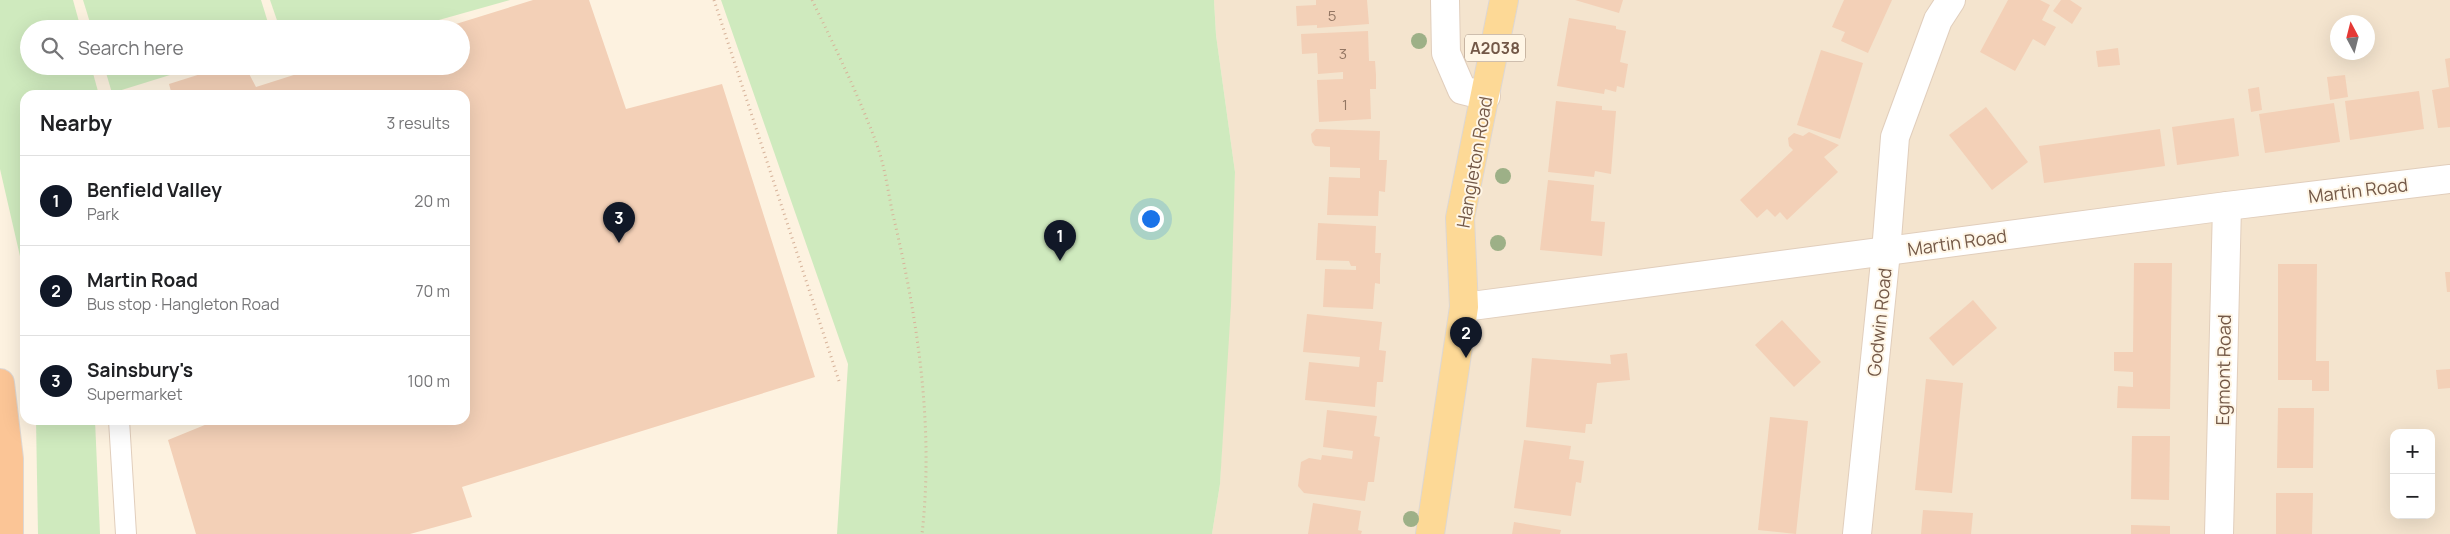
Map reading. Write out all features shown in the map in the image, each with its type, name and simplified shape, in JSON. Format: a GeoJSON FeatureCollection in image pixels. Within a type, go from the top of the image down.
{"type":"FeatureCollection","features":[{"type":"Feature","properties":{"kind":"highway"},"geometry":{"type":"LineString","coordinates":[[0,383],[9,459],[9,534]]}},
{"type":"Feature","properties":{"kind":"main road","name":"Hangleton Road"},"geometry":{"type":"LineString","coordinates":[[1430,534],[1464,307],[1460,218],[1504,0]]}},
{"type":"Feature","properties":{"kind":"street"},"geometry":{"type":"LineString","coordinates":[[1445,0],[1446,53],[1462,90],[1486,96]]}},
{"type":"Feature","properties":{"kind":"street","name":"Godwin Road"},"geometry":{"type":"LineString","coordinates":[[1856,534],[1886,252],[1895,137],[1938,20],[1951,0]]}},
{"type":"Feature","properties":{"kind":"street","name":"Martin Road"},"geometry":{"type":"LineString","coordinates":[[1464,307],[2227,206],[2450,179]]}},
{"type":"Feature","properties":{"kind":"street","name":"Egmont Road"},"geometry":{"type":"LineString","coordinates":[[2219,534],[2227,206]]}},
{"type":"Feature","properties":{"kind":"lane"},"geometry":{"type":"LineString","coordinates":[[119,425],[126,534]]}},
{"type":"Feature","properties":{"kind":"path"},"geometry":{"type":"LineString","coordinates":[[714,0],[839,381]]}},
{"type":"Feature","properties":{"kind":"path"},"geometry":{"type":"LineString","coordinates":[[812,0],[836,50],[877,147],[902,250],[921,365],[926,497],[922,534]]}},
{"type":"Feature","properties":{"kind":"shaded area"},"geometry":{"type":"Polygon","coordinates":[[[1214,0],[2450,0],[2450,534],[1212,534],[1220,484],[1235,172],[1216,35],[1214,0]]]}},
{"type":"Feature","properties":{"kind":"green space"},"geometry":{"type":"Polygon","coordinates":[[[0,0],[73,0],[79,20],[20,20],[20,75],[93,75],[98,90],[20,90],[20,256],[0,169],[0,0]]]}},
{"type":"Feature","properties":{"kind":"green space"},"geometry":{"type":"Polygon","coordinates":[[[83,0],[261,0],[267,20],[89,20],[83,0]]]}},
{"type":"Feature","properties":{"kind":"green space"},"geometry":{"type":"Polygon","coordinates":[[[270,0],[510,0],[439,20],[277,20],[270,0]]]}},
{"type":"Feature","properties":{"kind":"green space"},"geometry":{"type":"Polygon","coordinates":[[[721,0],[1214,0],[1216,35],[1235,172],[1231,305],[1220,484],[1212,534],[837,534],[848,364],[721,0]]]}},
{"type":"Feature","properties":{"kind":"green space"},"geometry":{"type":"Polygon","coordinates":[[[107,75],[170,75],[122,90],[111,90],[107,75]]]}},
{"type":"Feature","properties":{"kind":"green space"},"geometry":{"type":"Polygon","coordinates":[[[36,425],[95,425],[100,534],[38,534],[36,425]]]}},
{"type":"Feature","properties":{"kind":"building"},"geometry":{"type":"Polygon","coordinates":[[[533,0],[589,0],[626,109],[722,84],[815,377],[462,487],[472,517],[410,534],[196,534],[168,440],[205,425],[470,425],[470,90],[171,90],[169,84],[198,75],[250,75],[256,87],[294,75],[470,75],[469,20],[533,0]]]}},
{"type":"Feature","properties":{"kind":"building"},"geometry":{"type":"Polygon","coordinates":[[[1316,0],[1367,0],[1369,24],[1317,28],[1317,25],[1297,26],[1296,6],[1316,5],[1316,0]]]}},
{"type":"Feature","properties":{"kind":"building"},"geometry":{"type":"Polygon","coordinates":[[[1575,0],[1623,0],[1619,13],[1575,0]]]}},
{"type":"Feature","properties":{"kind":"building"},"geometry":{"type":"Polygon","coordinates":[[[1844,0],[1892,0],[1868,53],[1841,41],[1845,32],[1832,27],[1844,0]]]}},
{"type":"Feature","properties":{"kind":"building"},"geometry":{"type":"Polygon","coordinates":[[[2008,0],[2040,0],[2050,5],[2042,20],[2056,27],[2045,46],[2033,39],[2015,71],[1980,52],[2008,0]]]}},
{"type":"Feature","properties":{"kind":"building"},"geometry":{"type":"Polygon","coordinates":[[[2061,0],[2070,0],[2082,8],[2072,24],[2053,11],[2061,0]]]}},
{"type":"Feature","properties":{"kind":"building"},"geometry":{"type":"Polygon","coordinates":[[[1569,18],[1616,26],[1616,29],[1626,31],[1620,62],[1628,64],[1624,88],[1617,86],[1616,92],[1605,89],[1604,94],[1557,86],[1569,18]]]}},
{"type":"Feature","properties":{"kind":"building"},"geometry":{"type":"Polygon","coordinates":[[[1368,31],[1369,61],[1375,61],[1376,75],[1376,89],[1370,89],[1371,119],[1319,122],[1317,80],[1343,79],[1343,72],[1318,74],[1317,53],[1302,54],[1301,34],[1368,31]]]}},
{"type":"Feature","properties":{"kind":"building"},"geometry":{"type":"Polygon","coordinates":[[[2118,48],[2120,65],[2098,67],[2096,51],[2118,48]]]}},
{"type":"Feature","properties":{"kind":"building"},"geometry":{"type":"Polygon","coordinates":[[[1821,50],[1863,63],[1840,139],[1797,125],[1821,50]]]}},
{"type":"Feature","properties":{"kind":"building"},"geometry":{"type":"Polygon","coordinates":[[[2450,58],[2450,127],[2438,128],[2432,90],[2449,87],[2445,59],[2450,58]]]}},
{"type":"Feature","properties":{"kind":"building"},"geometry":{"type":"Polygon","coordinates":[[[2345,75],[2348,97],[2330,100],[2327,77],[2345,75]]]}},
{"type":"Feature","properties":{"kind":"building"},"geometry":{"type":"Polygon","coordinates":[[[2259,87],[2262,110],[2251,112],[2248,89],[2259,87]]]}},
{"type":"Feature","properties":{"kind":"building"},"geometry":{"type":"Polygon","coordinates":[[[2419,91],[2424,129],[2350,140],[2345,101],[2419,91]]]}},
{"type":"Feature","properties":{"kind":"building"},"geometry":{"type":"Polygon","coordinates":[[[1556,101],[1602,106],[1602,110],[1616,111],[1611,174],[1595,171],[1594,177],[1548,172],[1556,101]]]}},
{"type":"Feature","properties":{"kind":"building"},"geometry":{"type":"Polygon","coordinates":[[[2334,103],[2340,142],[2265,153],[2259,114],[2334,103]]]}},
{"type":"Feature","properties":{"kind":"building"},"geometry":{"type":"Polygon","coordinates":[[[1986,107],[2028,162],[1992,190],[1949,135],[1986,107]]]}},
{"type":"Feature","properties":{"kind":"building"},"geometry":{"type":"Polygon","coordinates":[[[2234,118],[2239,156],[2177,165],[2172,127],[2234,118]]]}},
{"type":"Feature","properties":{"kind":"building"},"geometry":{"type":"Polygon","coordinates":[[[1316,129],[1380,131],[1379,160],[1387,160],[1385,192],[1379,191],[1378,216],[1327,215],[1329,177],[1360,178],[1360,168],[1330,167],[1330,147],[1315,146],[1312,142],[1311,134],[1316,129]]]}},
{"type":"Feature","properties":{"kind":"building"},"geometry":{"type":"Polygon","coordinates":[[[2160,129],[2165,166],[2044,183],[2039,146],[2160,129]]]}},
{"type":"Feature","properties":{"kind":"building"},"geometry":{"type":"Polygon","coordinates":[[[1809,132],[1839,145],[1824,157],[1838,172],[1787,220],[1780,212],[1775,217],[1767,209],[1757,218],[1740,200],[1793,150],[1789,146],[1788,138],[1794,133],[1803,136],[1809,132]]]}},
{"type":"Feature","properties":{"kind":"building"},"geometry":{"type":"Polygon","coordinates":[[[1548,180],[1594,185],[1591,221],[1605,222],[1602,256],[1540,250],[1548,180]]]}},
{"type":"Feature","properties":{"kind":"building"},"geometry":{"type":"Polygon","coordinates":[[[1318,223],[1376,226],[1375,253],[1381,253],[1380,284],[1375,283],[1373,309],[1323,307],[1325,269],[1356,270],[1356,266],[1351,266],[1349,261],[1316,260],[1318,223]]]}},
{"type":"Feature","properties":{"kind":"building"},"geometry":{"type":"Polygon","coordinates":[[[2134,263],[2172,263],[2170,409],[2117,408],[2118,386],[2133,387],[2133,372],[2114,371],[2114,352],[2133,352],[2134,263]]]}},
{"type":"Feature","properties":{"kind":"building"},"geometry":{"type":"Polygon","coordinates":[[[2278,264],[2317,264],[2316,361],[2329,361],[2329,391],[2312,391],[2312,380],[2278,380],[2278,264]]]}},
{"type":"Feature","properties":{"kind":"building"},"geometry":{"type":"Polygon","coordinates":[[[2445,272],[2450,272],[2450,292],[2447,292],[2445,272]]]}},
{"type":"Feature","properties":{"kind":"building"},"geometry":{"type":"Polygon","coordinates":[[[1973,300],[1997,328],[1953,366],[1929,338],[1973,300]]]}},
{"type":"Feature","properties":{"kind":"building"},"geometry":{"type":"Polygon","coordinates":[[[1307,314],[1382,322],[1379,350],[1386,351],[1383,382],[1377,382],[1375,407],[1305,400],[1309,362],[1359,367],[1360,357],[1303,352],[1307,314]]]}},
{"type":"Feature","properties":{"kind":"building"},"geometry":{"type":"Polygon","coordinates":[[[1782,320],[1821,362],[1794,387],[1755,345],[1782,320]]]}},
{"type":"Feature","properties":{"kind":"building"},"geometry":{"type":"Polygon","coordinates":[[[1627,353],[1630,380],[1597,383],[1592,424],[1586,424],[1585,433],[1526,427],[1532,358],[1611,364],[1610,355],[1627,353]]]}},
{"type":"Feature","properties":{"kind":"building"},"geometry":{"type":"Polygon","coordinates":[[[2450,369],[2450,388],[2438,389],[2436,370],[2450,369]]]}},
{"type":"Feature","properties":{"kind":"building"},"geometry":{"type":"Polygon","coordinates":[[[1926,379],[1963,383],[1952,493],[1915,490],[1926,379]]]}},
{"type":"Feature","properties":{"kind":"building"},"geometry":{"type":"Polygon","coordinates":[[[2278,408],[2314,408],[2313,468],[2277,468],[2278,408]]]}},
{"type":"Feature","properties":{"kind":"building"},"geometry":{"type":"Polygon","coordinates":[[[1327,410],[1377,416],[1374,436],[1380,437],[1374,482],[1368,482],[1365,501],[1304,493],[1298,486],[1301,462],[1309,458],[1321,460],[1322,455],[1352,459],[1353,451],[1323,447],[1327,410]]]}},
{"type":"Feature","properties":{"kind":"building"},"geometry":{"type":"Polygon","coordinates":[[[1770,417],[1808,421],[1796,534],[1758,530],[1770,417]]]}},
{"type":"Feature","properties":{"kind":"building"},"geometry":{"type":"Polygon","coordinates":[[[2132,436],[2170,436],[2169,500],[2131,499],[2132,436]]]}},
{"type":"Feature","properties":{"kind":"building"},"geometry":{"type":"Polygon","coordinates":[[[1524,440],[1571,446],[1569,459],[1584,461],[1581,483],[1576,482],[1571,516],[1514,508],[1524,440]]]}},
{"type":"Feature","properties":{"kind":"building"},"geometry":{"type":"Polygon","coordinates":[[[2276,493],[2313,493],[2312,534],[2276,534],[2276,493]]]}},
{"type":"Feature","properties":{"kind":"building"},"geometry":{"type":"Polygon","coordinates":[[[1313,503],[1361,511],[1358,530],[1362,531],[1361,534],[1308,534],[1313,503]]]}},
{"type":"Feature","properties":{"kind":"building"},"geometry":{"type":"Polygon","coordinates":[[[1923,510],[1973,513],[1971,534],[1921,534],[1923,510]]]}},
{"type":"Feature","properties":{"kind":"building"},"geometry":{"type":"Polygon","coordinates":[[[1514,522],[1561,530],[1560,534],[1512,534],[1514,522]]]}},
{"type":"Feature","properties":{"kind":"building"},"geometry":{"type":"Polygon","coordinates":[[[2131,525],[2170,526],[2170,534],[2131,534],[2131,525]]]}},
{"type":"Feature","properties":{"kind":"place","name":"Sainsbury's"},"geometry":{"type":"Point","coordinates":[619,243]}},
{"type":"Feature","properties":{"kind":"place","name":"Benfield Valley"},"geometry":{"type":"Point","coordinates":[1060,261]}},
{"type":"Feature","properties":{"kind":"place","name":"Martin Road"},"geometry":{"type":"Point","coordinates":[1466,358]}}]}
